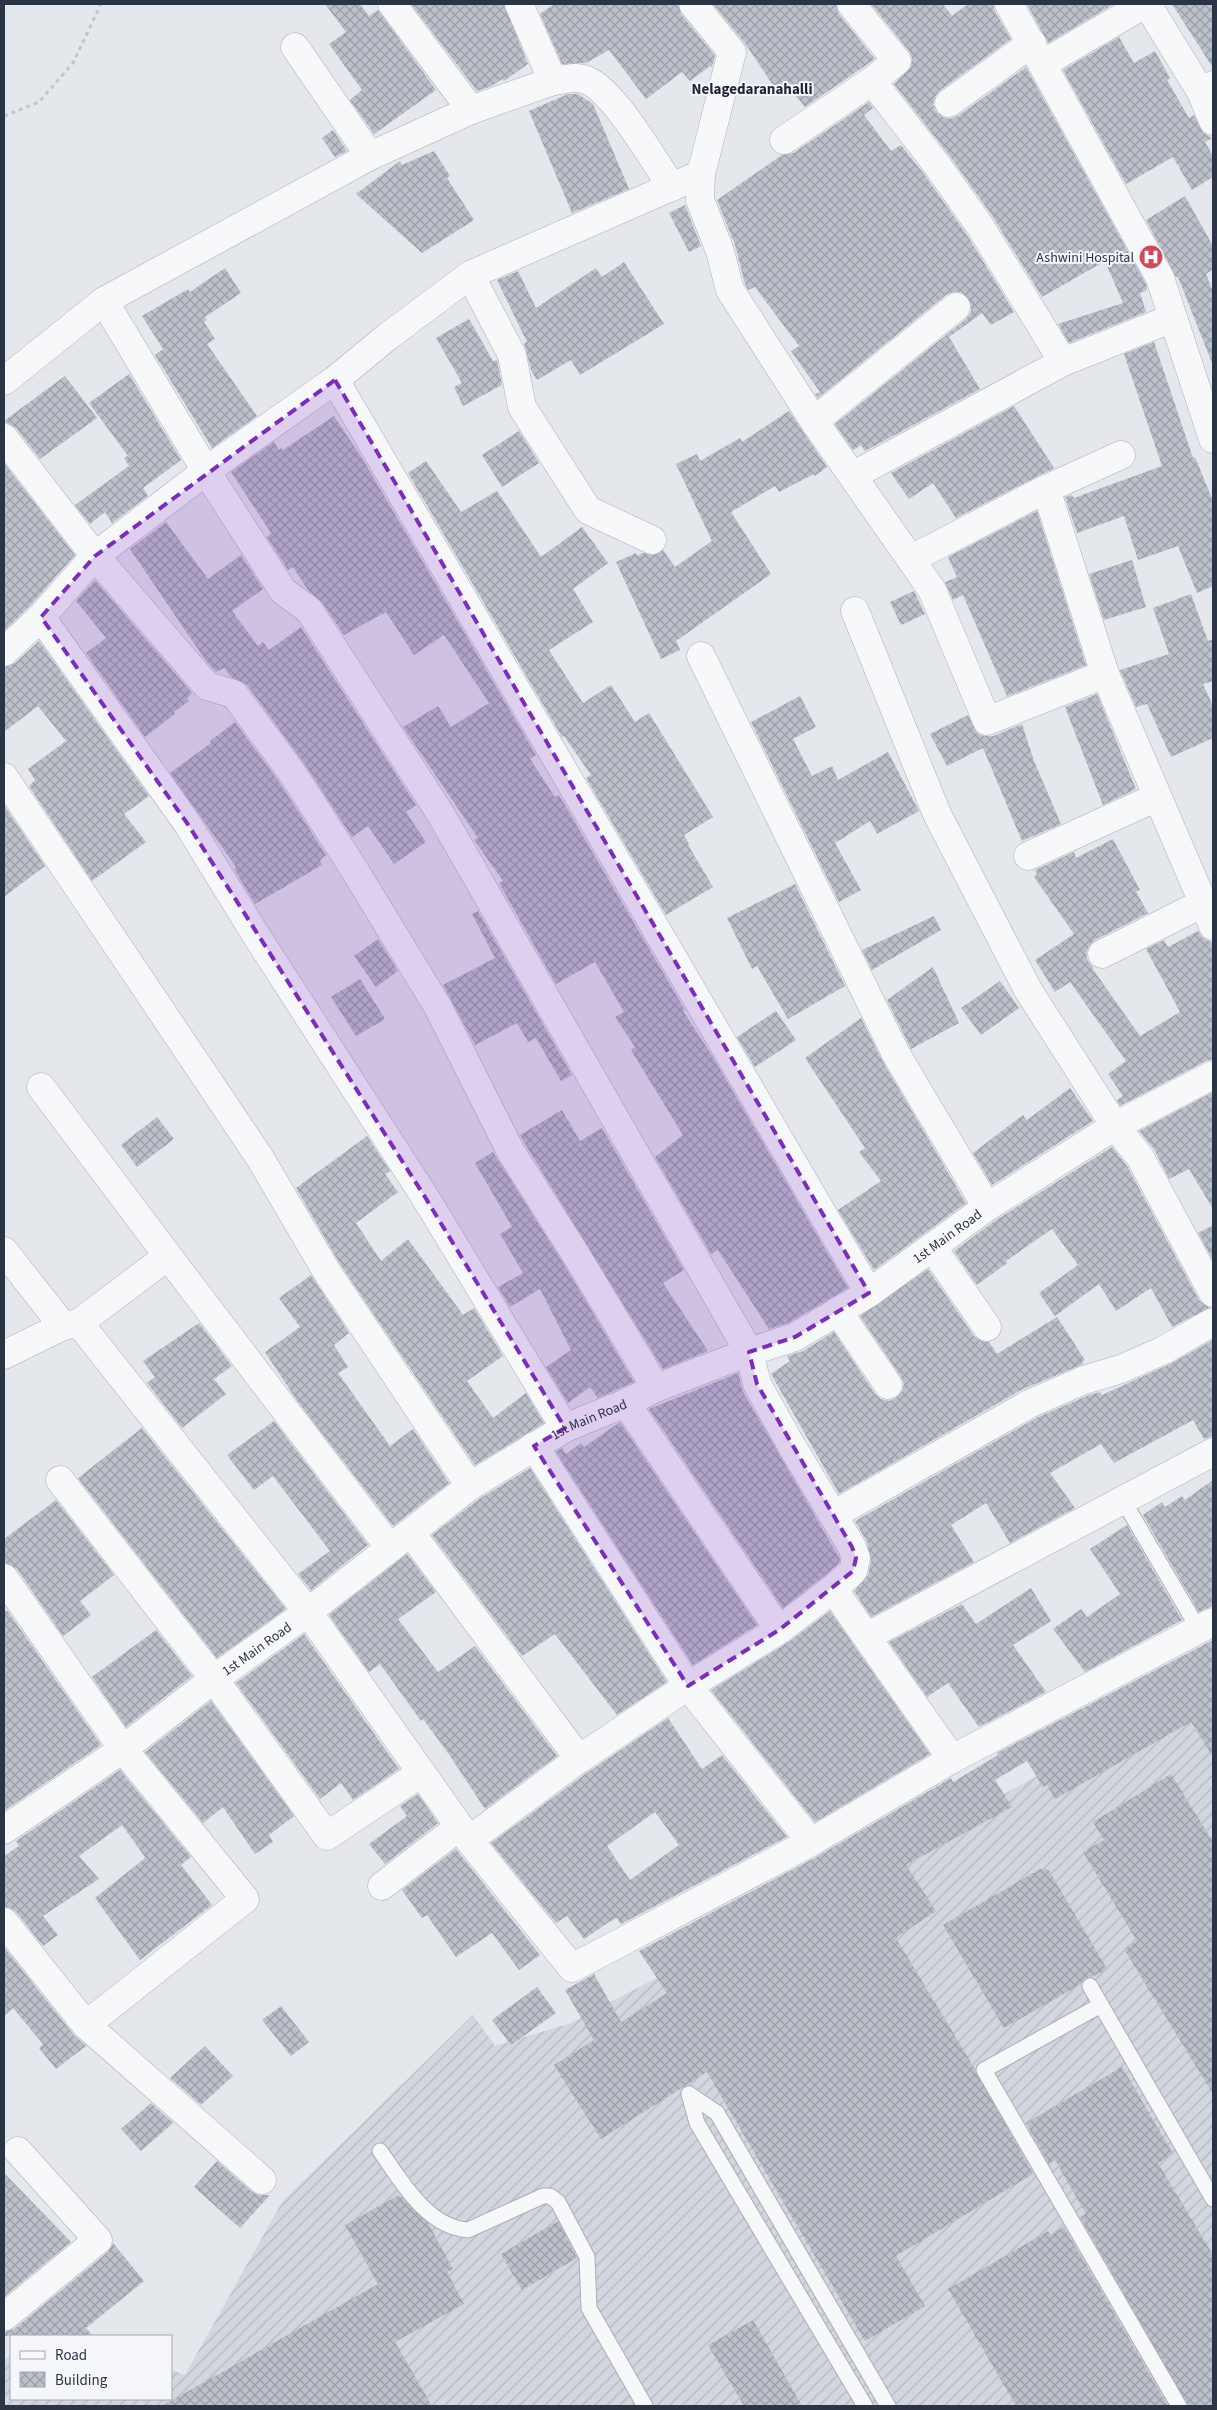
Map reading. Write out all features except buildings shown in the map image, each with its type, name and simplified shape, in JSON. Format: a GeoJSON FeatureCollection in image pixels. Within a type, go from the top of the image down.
{"type":"FeatureCollection","features":[{"type":"Feature","properties":{"kind":"street"},"geometry":{"type":"LineString","coordinates":[[392,4],[471,110]]}},
{"type":"Feature","properties":{"kind":"street"},"geometry":{"type":"LineString","coordinates":[[519,4],[552,81]]}},
{"type":"Feature","properties":{"kind":"street"},"geometry":{"type":"LineString","coordinates":[[694,4],[732,52],[701,174],[700,200],[720,251],[730,290],[814,421],[854,475],[932,590],[987,721],[1105,674]]}},
{"type":"Feature","properties":{"kind":"street"},"geometry":{"type":"LineString","coordinates":[[784,140],[872,81],[897,61],[851,4]]}},
{"type":"Feature","properties":{"kind":"street"},"geometry":{"type":"LineString","coordinates":[[1009,4],[1038,53],[1160,278],[1211,424]]}},
{"type":"Feature","properties":{"kind":"street"},"geometry":{"type":"LineString","coordinates":[[949,103],[1038,53],[1146,4],[1207,89],[1213,121]]}},
{"type":"Feature","properties":{"kind":"street"},"geometry":{"type":"LineString","coordinates":[[295,47],[370,156]]}},
{"type":"Feature","properties":{"kind":"street"},"geometry":{"type":"LineString","coordinates":[[4,381],[104,301],[370,156],[471,110],[552,81],[582,78],[596,84],[610,98],[672,187]]}},
{"type":"Feature","properties":{"kind":"street"},"geometry":{"type":"LineString","coordinates":[[872,81],[937,164],[980,226],[1063,362]]}},
{"type":"Feature","properties":{"kind":"street"},"geometry":{"type":"LineString","coordinates":[[4,652],[41,617],[95,556],[206,471],[335,380],[387,337],[470,275],[701,174]]}},
{"type":"Feature","properties":{"kind":"street"},"geometry":{"type":"LineString","coordinates":[[470,275],[512,355],[522,407],[588,510],[652,540]]}},
{"type":"Feature","properties":{"kind":"street"},"geometry":{"type":"LineString","coordinates":[[104,301],[206,471],[283,591],[309,610],[440,813],[749,1352],[757,1384],[852,1547],[856,1558],[853,1571],[833,1589],[779,1630],[688,1686],[382,1886]]}},
{"type":"Feature","properties":{"kind":"street"},"geometry":{"type":"LineString","coordinates":[[814,421],[956,308]]}},
{"type":"Feature","properties":{"kind":"street"},"geometry":{"type":"LineString","coordinates":[[854,475],[1063,362],[1173,318]]}},
{"type":"Feature","properties":{"kind":"street"},"geometry":{"type":"LineString","coordinates":[[335,380],[869,1294]]}},
{"type":"Feature","properties":{"kind":"street"},"geometry":{"type":"LineString","coordinates":[[4,438],[95,556],[207,686],[234,694],[293,774],[438,1007],[510,1152],[578,1258],[656,1388]]}},
{"type":"Feature","properties":{"kind":"street"},"geometry":{"type":"LineString","coordinates":[[911,560],[1046,489],[1121,455]]}},
{"type":"Feature","properties":{"kind":"street"},"geometry":{"type":"LineString","coordinates":[[1046,489],[1105,674],[1208,914],[1102,954]]}},
{"type":"Feature","properties":{"kind":"street"},"geometry":{"type":"LineString","coordinates":[[854,611],[937,814],[1028,990],[1115,1126],[1140,1157],[1213,1293]]}},
{"type":"Feature","properties":{"kind":"street"},"geometry":{"type":"LineString","coordinates":[[41,617],[187,823],[254,932],[425,1196],[565,1428]]}},
{"type":"Feature","properties":{"kind":"street"},"geometry":{"type":"LineString","coordinates":[[700,656],[896,1054],[988,1207]]}},
{"type":"Feature","properties":{"kind":"street"},"geometry":{"type":"LineString","coordinates":[[4,777],[260,1158],[327,1272],[470,1486]]}},
{"type":"Feature","properties":{"kind":"street"},"geometry":{"type":"LineString","coordinates":[[1028,856],[1158,797]]}},
{"type":"Feature","properties":{"kind":"street","name":"1st Main Road"},"geometry":{"type":"LineString","coordinates":[[4,1830],[123,1749],[214,1679],[308,1612],[470,1486],[534,1446],[565,1428],[626,1403],[656,1388],[749,1352],[795,1337],[869,1294],[988,1207],[1115,1126],[1213,1076]]}},
{"type":"Feature","properties":{"kind":"street"},"geometry":{"type":"LineString","coordinates":[[41,1087],[168,1256],[579,1759]]}},
{"type":"Feature","properties":{"kind":"street"},"geometry":{"type":"LineString","coordinates":[[932,1247],[987,1327]]}},
{"type":"Feature","properties":{"kind":"street"},"geometry":{"type":"LineString","coordinates":[[4,1251],[71,1325],[308,1612],[464,1833],[572,1968],[811,1842],[952,1759],[1206,1626]]}},
{"type":"Feature","properties":{"kind":"street"},"geometry":{"type":"LineString","coordinates":[[4,1355],[71,1325],[168,1256]]}},
{"type":"Feature","properties":{"kind":"street"},"geometry":{"type":"LineString","coordinates":[[838,1311],[888,1385]]}},
{"type":"Feature","properties":{"kind":"street"},"geometry":{"type":"LineString","coordinates":[[833,1515],[1029,1404],[1084,1380],[1121,1369],[1156,1353],[1213,1322]]}},
{"type":"Feature","properties":{"kind":"street"},"geometry":{"type":"LineString","coordinates":[[626,1403],[779,1630]]}},
{"type":"Feature","properties":{"kind":"street"},"geometry":{"type":"LineString","coordinates":[[534,1446],[688,1686],[811,1842]]}},
{"type":"Feature","properties":{"kind":"street"},"geometry":{"type":"LineString","coordinates":[[868,1636],[1213,1452]]}},
{"type":"Feature","properties":{"kind":"street"},"geometry":{"type":"LineString","coordinates":[[60,1480],[214,1679],[328,1836],[421,1773]]}},
{"type":"Feature","properties":{"kind":"street"},"geometry":{"type":"LineString","coordinates":[[4,1578],[123,1749],[245,1899],[86,2026]]}},
{"type":"Feature","properties":{"kind":"street"},"geometry":{"type":"LineString","coordinates":[[833,1589],[868,1636],[952,1759]]}},
{"type":"Feature","properties":{"kind":"street"},"geometry":{"type":"LineString","coordinates":[[4,1922],[86,2026],[262,2180]]}},
{"type":"Feature","properties":{"kind":"street"},"geometry":{"type":"LineString","coordinates":[[4,2317],[98,2240],[8,2151]]}},
{"type":"Feature","properties":{"kind":"lane"},"geometry":{"type":"LineString","coordinates":[[1123,1500],[1206,1626]]}},
{"type":"Feature","properties":{"kind":"lane"},"geometry":{"type":"LineString","coordinates":[[1090,1986],[1213,2199]]}},
{"type":"Feature","properties":{"kind":"lane"},"geometry":{"type":"LineString","coordinates":[[1101,2006],[984,2070],[1179,2406]]}},
{"type":"Feature","properties":{"kind":"lane"},"geometry":{"type":"LineString","coordinates":[[865,2406],[697,2123],[689,2094],[717,2113],[888,2406]]}},
{"type":"Feature","properties":{"kind":"lane"},"geometry":{"type":"LineString","coordinates":[[380,2151],[407,2190],[436,2219],[455,2229],[468,2230],[543,2196],[550,2196],[558,2202],[587,2257],[589,2308],[645,2406]]}},
{"type":"Feature","properties":{"kind":"path"},"geometry":{"type":"LineString","coordinates":[[4,116],[39,102],[73,64],[101,4]]}},
{"type":"Feature","properties":{"kind":"highlighted area"},"geometry":{"type":"Polygon","coordinates":[[[335,380],[869,1293],[795,1337],[749,1352],[757,1384],[852,1547],[856,1558],[853,1571],[779,1630],[688,1686],[534,1446],[565,1428],[425,1197],[187,823],[41,617],[95,556],[335,380]]]}},
{"type":"Feature","properties":{"kind":"shaded area"},"geometry":{"type":"Polygon","coordinates":[[[1213,1680],[1213,2406],[4,2406],[4,2360],[10,2356],[10,2400],[172,2400],[172,2370],[185,2375],[282,2202],[473,2015],[495,2046],[571,2023],[997,1798],[1213,1680]]]}},
{"type":"Feature","properties":{"kind":"place","name":"Ashwini Hospital"},"geometry":{"type":"Point","coordinates":[1151,257]}},
{"type":"Feature","properties":{"kind":"district","name":"Nelagedaranahalli"},"geometry":{"type":"Point","coordinates":[752,89]}}]}
